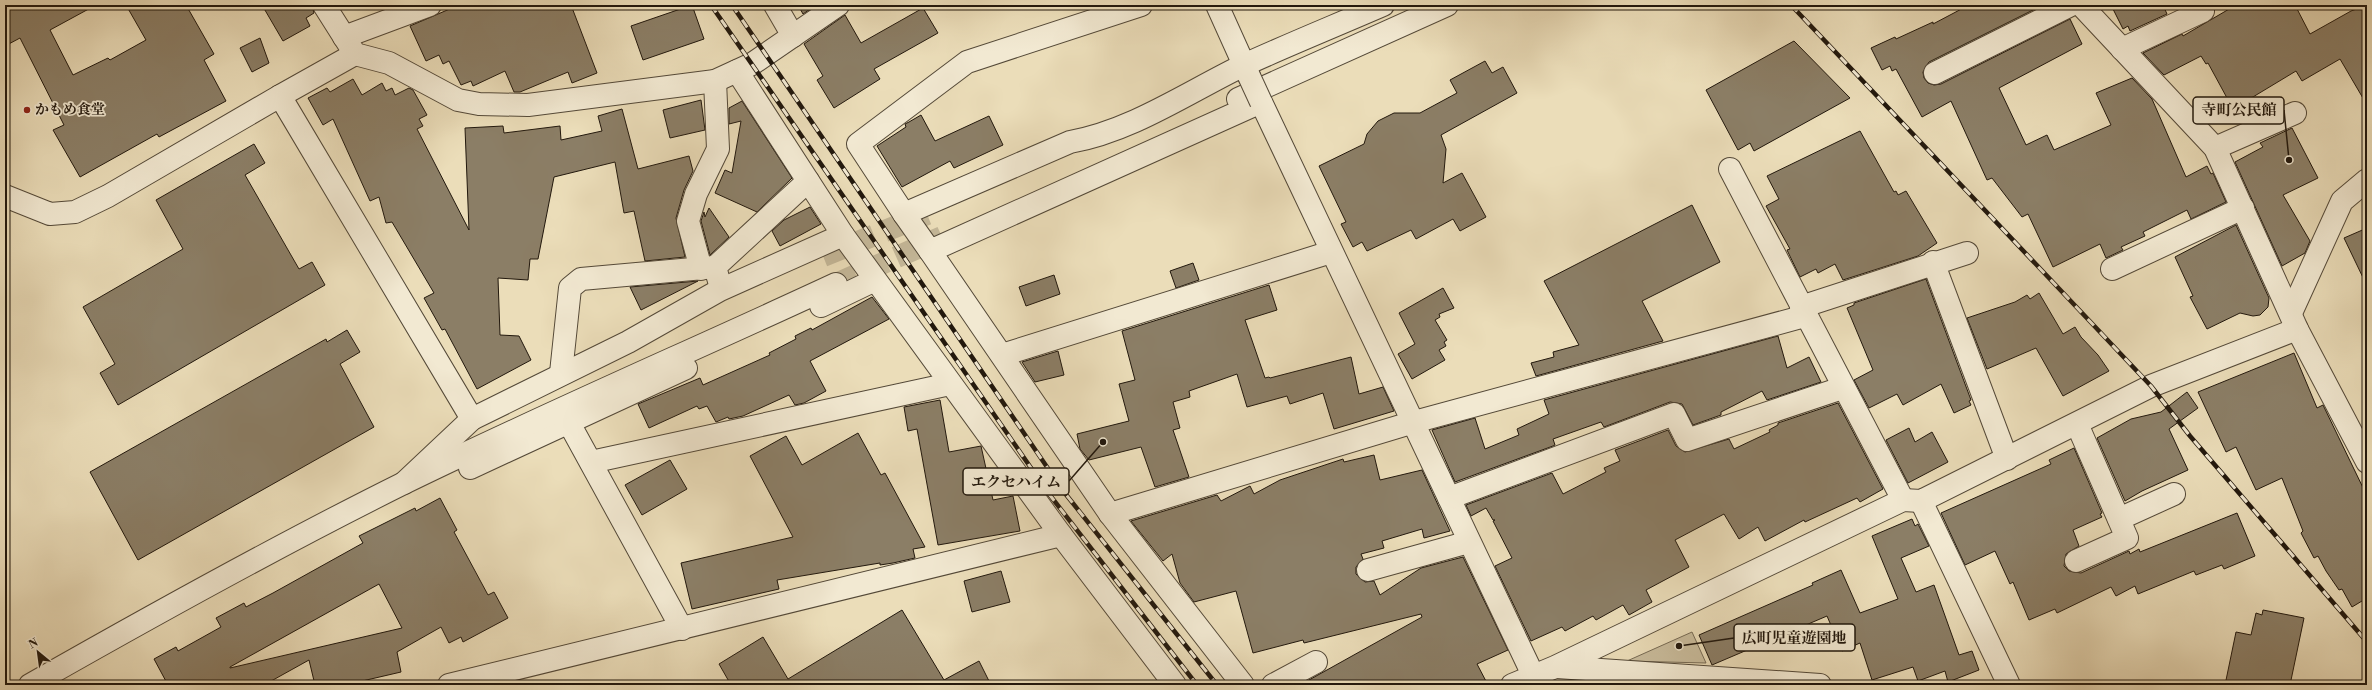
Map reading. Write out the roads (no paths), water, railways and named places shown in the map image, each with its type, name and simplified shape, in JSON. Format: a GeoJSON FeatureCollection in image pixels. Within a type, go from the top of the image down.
{"type":"FeatureCollection","features":[{"type":"Feature","properties":{"kind":"street"},"geometry":{"type":"LineString","coordinates":[[324,5],[349,45],[389,63],[458,100],[479,104],[528,105],[715,81],[737,71],[793,36],[838,5]]}},
{"type":"Feature","properties":{"kind":"street"},"geometry":{"type":"LineString","coordinates":[[5,196],[50,214],[75,212],[108,196],[280,96],[349,45],[430,5]]}},
{"type":"Feature","properties":{"kind":"street"},"geometry":{"type":"LineString","coordinates":[[775,5],[793,36]]}},
{"type":"Feature","properties":{"kind":"street"},"geometry":{"type":"LineString","coordinates":[[1141,5],[967,62],[858,144],[904,214],[937,244],[1002,355],[1110,514],[1243,685]]}},
{"type":"Feature","properties":{"kind":"street"},"geometry":{"type":"LineString","coordinates":[[1217,5],[1331,252],[1414,422],[1469,542],[1549,674]]}},
{"type":"Feature","properties":{"kind":"street"},"geometry":{"type":"LineString","coordinates":[[936,210],[1247,70],[1383,5]]}},
{"type":"Feature","properties":{"kind":"street"},"geometry":{"type":"LineString","coordinates":[[937,244],[1276,81],[1447,5]]}},
{"type":"Feature","properties":{"kind":"street"},"geometry":{"type":"LineString","coordinates":[[1935,73],[2071,5]]}},
{"type":"Feature","properties":{"kind":"street"},"geometry":{"type":"LineString","coordinates":[[2081,5],[2215,148],[2294,321],[2367,462]]}},
{"type":"Feature","properties":{"kind":"street"},"geometry":{"type":"LineString","coordinates":[[2122,49],[2203,11],[2200,5]]}},
{"type":"Feature","properties":{"kind":"street"},"geometry":{"type":"LineString","coordinates":[[737,71],[843,235],[874,280],[1061,536],[1175,685]]}},
{"type":"Feature","properties":{"kind":"street"},"geometry":{"type":"LineString","coordinates":[[715,81],[718,149],[696,194],[688,221],[708,268],[720,290]]}},
{"type":"Feature","properties":{"kind":"street"},"geometry":{"type":"LineString","coordinates":[[280,96],[472,419]]}},
{"type":"Feature","properties":{"kind":"street"},"geometry":{"type":"LineString","coordinates":[[937,244],[1261,102]]}},
{"type":"Feature","properties":{"kind":"street"},"geometry":{"type":"LineString","coordinates":[[2215,148],[2295,113]]}},
{"type":"Feature","properties":{"kind":"street"},"geometry":{"type":"LineString","coordinates":[[904,214],[1070,142],[1091,139]]}},
{"type":"Feature","properties":{"kind":"street"},"geometry":{"type":"LineString","coordinates":[[1730,169],[1842,388],[1912,501],[2009,685]]}},
{"type":"Feature","properties":{"kind":"street"},"geometry":{"type":"LineString","coordinates":[[1512,685],[1549,674],[1912,501],[2007,459],[2151,386],[2294,321],[2342,201],[2367,180]]}},
{"type":"Feature","properties":{"kind":"street"},"geometry":{"type":"LineString","coordinates":[[561,373],[570,288],[581,279],[708,268],[808,181]]}},
{"type":"Feature","properties":{"kind":"street"},"geometry":{"type":"LineString","coordinates":[[2112,269],[2243,208]]}},
{"type":"Feature","properties":{"kind":"street"},"geometry":{"type":"LineString","coordinates":[[404,483],[472,419],[561,373],[628,342],[720,290],[843,235]]}},
{"type":"Feature","properties":{"kind":"street"},"geometry":{"type":"LineString","coordinates":[[1002,355],[1331,252]]}},
{"type":"Feature","properties":{"kind":"street"},"geometry":{"type":"LineString","coordinates":[[1110,514],[1414,422],[1803,312],[1933,262],[1967,253]]}},
{"type":"Feature","properties":{"kind":"street"},"geometry":{"type":"LineString","coordinates":[[664,322],[823,256]]}},
{"type":"Feature","properties":{"kind":"street"},"geometry":{"type":"LineString","coordinates":[[1933,262],[2007,459]]}},
{"type":"Feature","properties":{"kind":"street"},"geometry":{"type":"LineString","coordinates":[[404,483],[445,480],[874,280]]}},
{"type":"Feature","properties":{"kind":"street"},"geometry":{"type":"LineString","coordinates":[[44,682],[201,589],[404,483],[595,392],[836,284]]}},
{"type":"Feature","properties":{"kind":"street"},"geometry":{"type":"LineString","coordinates":[[591,462],[950,384]]}},
{"type":"Feature","properties":{"kind":"street"},"geometry":{"type":"LineString","coordinates":[[1449,498],[1674,414],[1687,440],[1842,388]]}},
{"type":"Feature","properties":{"kind":"street"},"geometry":{"type":"LineString","coordinates":[[569,423],[682,629]]}},
{"type":"Feature","properties":{"kind":"street"},"geometry":{"type":"LineString","coordinates":[[2076,424],[2127,538],[2076,561]]}},
{"type":"Feature","properties":{"kind":"street"},"geometry":{"type":"LineString","coordinates":[[2119,519],[2174,494]]}},
{"type":"Feature","properties":{"kind":"street"},"geometry":{"type":"LineString","coordinates":[[449,685],[1061,536]]}},
{"type":"Feature","properties":{"kind":"street"},"geometry":{"type":"LineString","coordinates":[[1368,570],[1469,542]]}},
{"type":"Feature","properties":{"kind":"street"},"geometry":{"type":"LineString","coordinates":[[1273,685],[1316,662]]}},
{"type":"Feature","properties":{"kind":"street"},"geometry":{"type":"LineString","coordinates":[[1549,674],[1820,685]]}},
{"type":"Feature","properties":{"kind":"tunnel"},"geometry":{"type":"LineString","coordinates":[[823,256],[927,214]]}},
{"type":"Feature","properties":{"kind":"tunnel"},"geometry":{"type":"LineString","coordinates":[[836,284],[942,237]]}},
{"type":"Feature","properties":{"kind":"railway"},"geometry":{"type":"LineString","coordinates":[[711,5],[1049,494],[1197,685]]}},
{"type":"Feature","properties":{"kind":"railway"},"geometry":{"type":"LineString","coordinates":[[732,5],[1064,492],[1217,685]]}},
{"type":"Feature","properties":{"kind":"railway"},"geometry":{"type":"LineString","coordinates":[[1791,5],[2151,386],[2190,436],[2367,642]]}},
{"type":"Feature","properties":{"kind":"place","name":"かもめ食堂"},"geometry":{"type":"Point","coordinates":[27,110]}},
{"type":"Feature","properties":{"kind":"place","name":"寺町公民館"},"geometry":{"type":"Point","coordinates":[2289,160]}},
{"type":"Feature","properties":{"kind":"place","name":"エクセハイム"},"geometry":{"type":"Point","coordinates":[1103,442]}},
{"type":"Feature","properties":{"kind":"place","name":"広町児童遊園地"},"geometry":{"type":"Point","coordinates":[1679,646]}}]}
